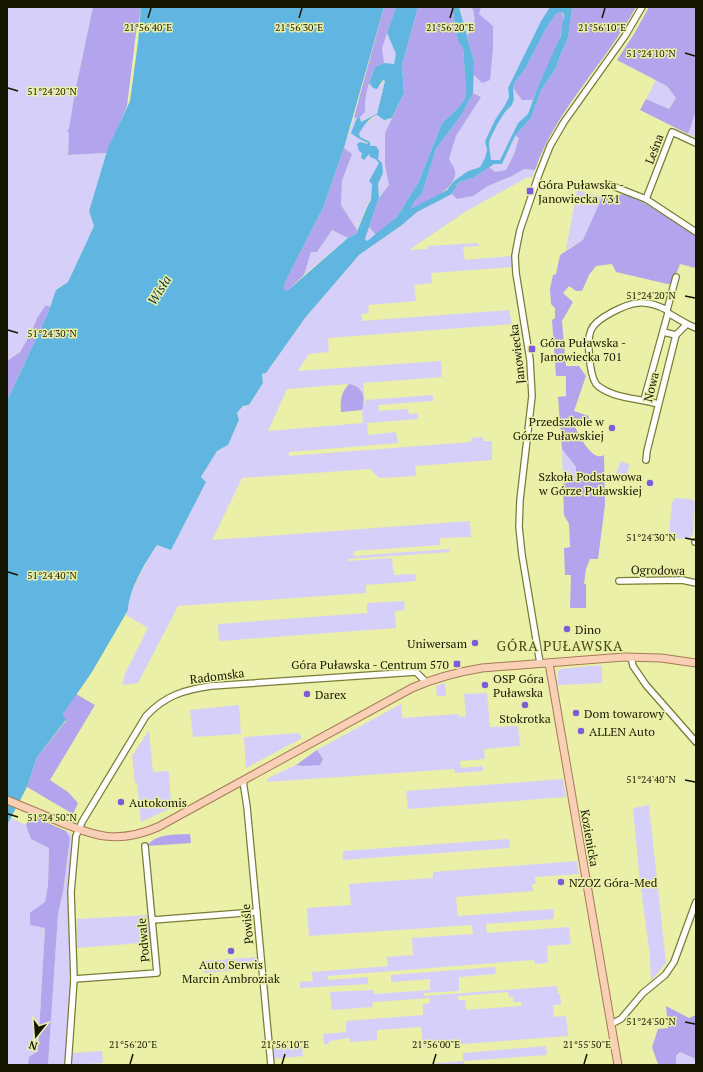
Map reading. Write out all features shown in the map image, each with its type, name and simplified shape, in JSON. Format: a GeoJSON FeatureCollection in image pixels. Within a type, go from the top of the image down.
{"type":"FeatureCollection","features":[{"type":"Feature","properties":{"kind":"main road"},"geometry":{"type":"LineString","coordinates":[[7,800],[90,834],[107,837],[126,837],[138,835],[158,827],[393,698],[426,682],[461,671],[540,663],[631,657],[661,658],[696,663]]}},
{"type":"Feature","properties":{"kind":"main road","name":"Kozienicka"},"geometry":{"type":"LineString","coordinates":[[549,663],[618,1065]]}},
{"type":"Feature","properties":{"kind":"street","name":"Janowiecka"},"geometry":{"type":"LineString","coordinates":[[540,663],[520,536],[520,505],[532,396],[531,370],[516,273],[515,256],[520,230],[547,152],[564,122],[625,36],[642,7]]}},
{"type":"Feature","properties":{"kind":"street","name":"Leśna"},"geometry":{"type":"LineString","coordinates":[[646,199],[672,132],[696,144]]}},
{"type":"Feature","properties":{"kind":"street"},"geometry":{"type":"LineString","coordinates":[[610,185],[646,199],[696,232]]}},
{"type":"Feature","properties":{"kind":"street"},"geometry":{"type":"LineString","coordinates":[[644,400],[663,332],[676,277]]}},
{"type":"Feature","properties":{"kind":"street"},"geometry":{"type":"LineString","coordinates":[[658,404],[644,400],[620,397],[595,383],[588,348],[592,328],[597,322],[608,315],[630,305],[639,303],[668,311],[687,324],[696,328]]}},
{"type":"Feature","properties":{"kind":"street"},"geometry":{"type":"LineString","coordinates":[[663,332],[676,335],[687,324]]}},
{"type":"Feature","properties":{"kind":"street","name":"Nowa"},"geometry":{"type":"LineString","coordinates":[[646,460],[658,404],[676,335]]}},
{"type":"Feature","properties":{"kind":"street","name":"Ogrodowa"},"geometry":{"type":"LineString","coordinates":[[619,581],[682,580],[696,583]]}},
{"type":"Feature","properties":{"kind":"street"},"geometry":{"type":"LineString","coordinates":[[631,657],[633,666],[646,685],[696,742]]}},
{"type":"Feature","properties":{"kind":"street","name":"Radomska"},"geometry":{"type":"LineString","coordinates":[[78,829],[146,716],[157,705],[175,694],[191,689],[211,686],[416,672],[426,682]]}},
{"type":"Feature","properties":{"kind":"street","name":"Powiśle"},"geometry":{"type":"LineString","coordinates":[[243,781],[247,807],[271,1065]]}},
{"type":"Feature","properties":{"kind":"street"},"geometry":{"type":"LineString","coordinates":[[68,1065],[74,979],[71,892],[76,836],[78,829]]}},
{"type":"Feature","properties":{"kind":"street","name":"Podwale"},"geometry":{"type":"LineString","coordinates":[[74,979],[157,973],[146,846]]}},
{"type":"Feature","properties":{"kind":"street"},"geometry":{"type":"LineString","coordinates":[[611,1024],[621,1019],[643,993],[665,974],[674,962],[696,902]]}},
{"type":"Feature","properties":{"kind":"street"},"geometry":{"type":"LineString","coordinates":[[152,920],[257,912]]}},
{"type":"Feature","properties":{"kind":"shaded area"},"geometry":{"type":"Polygon","coordinates":[[[7,7],[93,7],[74,99],[68,155],[107,153],[89,211],[94,226],[68,282],[56,290],[50,307],[46,306],[37,318],[31,333],[20,352],[7,361],[7,7]]]}},
{"type":"Feature","properties":{"kind":"shaded area"},"geometry":{"type":"Polygon","coordinates":[[[93,7],[141,7],[139,22],[137,25],[127,106],[107,153],[68,155],[69,134],[67,130],[69,129],[75,92],[93,7]]]}},
{"type":"Feature","properties":{"kind":"shaded area"},"geometry":{"type":"Polygon","coordinates":[[[384,7],[396,7],[382,48],[384,63],[375,67],[367,89],[365,112],[357,118],[354,117],[384,7]]]}},
{"type":"Feature","properties":{"kind":"shaded area"},"geometry":{"type":"Polygon","coordinates":[[[418,7],[452,7],[458,40],[463,48],[466,90],[465,99],[442,123],[419,181],[397,217],[376,235],[369,227],[379,198],[389,185],[385,165],[385,133],[404,93],[402,65],[418,7]]]}},
{"type":"Feature","properties":{"kind":"shaded area"},"geometry":{"type":"Polygon","coordinates":[[[459,7],[472,7],[474,14],[475,29],[467,35],[459,7]]]}},
{"type":"Feature","properties":{"kind":"shaded area"},"geometry":{"type":"Polygon","coordinates":[[[472,7],[481,7],[479,14],[493,26],[493,48],[490,80],[482,83],[473,74],[474,61],[467,35],[475,29],[472,7]]]}},
{"type":"Feature","properties":{"kind":"shaded area"},"geometry":{"type":"Polygon","coordinates":[[[481,7],[550,7],[541,21],[508,88],[509,97],[495,120],[485,141],[487,150],[485,158],[480,167],[468,171],[454,181],[455,171],[449,159],[456,136],[481,97],[473,93],[473,74],[482,83],[479,13],[481,7]]]}},
{"type":"Feature","properties":{"kind":"shaded area"},"geometry":{"type":"Polygon","coordinates":[[[574,7],[636,7],[611,48],[568,106],[544,148],[535,170],[524,169],[512,176],[488,186],[473,196],[457,199],[452,194],[459,182],[473,178],[489,167],[495,172],[506,170],[514,154],[519,138],[515,136],[531,118],[541,90],[556,68],[568,38],[572,9],[574,7]]]}},
{"type":"Feature","properties":{"kind":"shaded area"},"geometry":{"type":"Polygon","coordinates":[[[649,7],[696,7],[696,111],[688,134],[640,110],[646,99],[669,109],[676,98],[667,86],[617,60],[649,7]]]}},
{"type":"Feature","properties":{"kind":"shaded area"},"geometry":{"type":"Polygon","coordinates":[[[562,12],[562,31],[533,100],[522,100],[513,88],[515,82],[525,69],[547,27],[556,14],[562,12]]]}},
{"type":"Feature","properties":{"kind":"shaded area"},"geometry":{"type":"Polygon","coordinates":[[[387,33],[396,54],[394,65],[384,63],[381,48],[387,33]]]}},
{"type":"Feature","properties":{"kind":"shaded area"},"geometry":{"type":"Polygon","coordinates":[[[384,80],[377,114],[361,122],[360,117],[365,112],[364,102],[369,83],[373,88],[381,86],[384,80]]]}},
{"type":"Feature","properties":{"kind":"shaded area"},"geometry":{"type":"Polygon","coordinates":[[[656,80],[667,86],[676,98],[669,109],[646,99],[656,80]]]}},
{"type":"Feature","properties":{"kind":"shaded area"},"geometry":{"type":"Polygon","coordinates":[[[513,88],[522,100],[533,100],[528,114],[518,123],[500,160],[491,160],[489,144],[490,139],[505,112],[512,105],[514,99],[513,88]]]}},
{"type":"Feature","properties":{"kind":"shaded area"},"geometry":{"type":"Polygon","coordinates":[[[473,93],[481,97],[456,136],[449,159],[455,171],[455,178],[452,184],[433,199],[413,210],[411,209],[414,202],[422,194],[436,149],[462,114],[473,93]]]}},
{"type":"Feature","properties":{"kind":"shaded area"},"geometry":{"type":"Polygon","coordinates":[[[696,111],[696,138],[688,134],[696,111]]]}},
{"type":"Feature","properties":{"kind":"shaded area"},"geometry":{"type":"Polygon","coordinates":[[[377,115],[384,120],[392,118],[385,133],[385,165],[389,185],[379,198],[378,184],[383,173],[382,167],[370,146],[370,142],[360,137],[359,134],[363,126],[377,115]]]}},
{"type":"Feature","properties":{"kind":"shaded area"},"geometry":{"type":"Polygon","coordinates":[[[354,117],[357,118],[354,136],[368,143],[369,154],[379,163],[372,184],[371,200],[366,207],[357,230],[341,205],[342,181],[352,154],[344,148],[354,117]]]}},
{"type":"Feature","properties":{"kind":"shaded area"},"geometry":{"type":"Polygon","coordinates":[[[515,136],[519,138],[514,154],[506,170],[495,172],[489,167],[494,164],[502,164],[515,136]]]}},
{"type":"Feature","properties":{"kind":"shaded area"},"geometry":{"type":"Polygon","coordinates":[[[344,148],[352,154],[342,181],[341,205],[357,230],[356,234],[348,238],[332,230],[317,252],[311,252],[304,275],[287,291],[284,289],[285,282],[323,208],[344,148]]]}},
{"type":"Feature","properties":{"kind":"shaded area"},"geometry":{"type":"Polygon","coordinates":[[[524,169],[535,170],[532,178],[528,177],[465,212],[409,250],[428,249],[428,246],[478,243],[479,246],[463,247],[465,260],[511,256],[512,267],[431,273],[432,283],[414,285],[416,301],[368,305],[369,313],[361,314],[362,321],[509,310],[512,324],[328,338],[329,352],[309,354],[298,371],[441,361],[442,377],[363,383],[365,400],[433,395],[433,401],[378,405],[379,411],[408,409],[409,414],[418,413],[418,419],[367,423],[368,435],[396,432],[398,443],[289,452],[289,456],[471,442],[472,438],[483,437],[483,441],[492,441],[492,460],[415,466],[416,476],[379,478],[370,469],[242,478],[212,540],[470,521],[471,537],[440,538],[440,545],[354,551],[354,556],[449,549],[449,552],[348,559],[348,561],[392,558],[394,575],[415,574],[416,581],[366,585],[366,593],[178,606],[138,683],[123,685],[124,676],[148,628],[126,615],[128,602],[135,585],[157,545],[171,550],[205,482],[201,477],[217,451],[228,445],[239,421],[237,413],[243,407],[249,405],[263,383],[262,374],[266,373],[305,318],[359,255],[402,225],[417,212],[452,194],[457,199],[473,196],[488,186],[512,176],[524,169]],[[349,384],[287,389],[268,431],[363,423],[362,410],[365,402],[361,390],[354,385],[349,384]]]}},
{"type":"Feature","properties":{"kind":"shaded area"},"geometry":{"type":"Polygon","coordinates":[[[577,190],[602,197],[583,240],[566,250],[577,190]]]}},
{"type":"Feature","properties":{"kind":"shaded area"},"geometry":{"type":"Polygon","coordinates":[[[625,194],[648,205],[696,235],[696,268],[680,264],[672,285],[616,272],[612,264],[596,266],[589,275],[582,291],[576,291],[569,286],[563,293],[573,302],[562,321],[566,366],[579,366],[586,376],[574,411],[589,416],[587,424],[574,424],[580,437],[590,451],[599,456],[604,455],[605,505],[598,559],[590,559],[586,569],[584,584],[586,584],[586,608],[570,608],[571,575],[565,575],[564,548],[570,547],[569,524],[564,515],[563,484],[576,480],[576,467],[562,449],[558,397],[566,396],[566,376],[556,376],[552,320],[555,318],[555,308],[551,304],[550,289],[553,275],[556,274],[560,255],[583,240],[602,197],[625,194]]]}},
{"type":"Feature","properties":{"kind":"shaded area"},"geometry":{"type":"Polygon","coordinates":[[[369,227],[376,235],[367,241],[365,239],[369,227]]]}},
{"type":"Feature","properties":{"kind":"shaded area"},"geometry":{"type":"Polygon","coordinates":[[[332,230],[348,238],[304,275],[311,252],[317,252],[332,230]]]}},
{"type":"Feature","properties":{"kind":"shaded area"},"geometry":{"type":"Polygon","coordinates":[[[46,305],[50,307],[48,313],[7,401],[7,361],[20,352],[31,333],[37,318],[46,305]]]}},
{"type":"Feature","properties":{"kind":"shaded area"},"geometry":{"type":"Polygon","coordinates":[[[349,384],[358,387],[362,393],[364,401],[362,410],[341,412],[344,390],[349,384]]]}},
{"type":"Feature","properties":{"kind":"shaded area"},"geometry":{"type":"Polygon","coordinates":[[[562,449],[576,467],[576,480],[563,484],[562,449]]]}},
{"type":"Feature","properties":{"kind":"shaded area"},"geometry":{"type":"Polygon","coordinates":[[[621,461],[630,465],[624,480],[615,476],[621,461]]]}},
{"type":"Feature","properties":{"kind":"shaded area"},"geometry":{"type":"Polygon","coordinates":[[[675,498],[691,499],[695,502],[693,534],[689,539],[674,538],[669,534],[672,503],[675,498]]]}},
{"type":"Feature","properties":{"kind":"shaded area"},"geometry":{"type":"Polygon","coordinates":[[[404,601],[405,610],[395,611],[396,628],[219,641],[218,624],[367,613],[367,603],[404,601]]]}},
{"type":"Feature","properties":{"kind":"shaded area"},"geometry":{"type":"Polygon","coordinates":[[[602,665],[602,683],[558,685],[558,671],[560,669],[602,665]]]}},
{"type":"Feature","properties":{"kind":"shaded area"},"geometry":{"type":"Polygon","coordinates":[[[445,683],[446,696],[437,696],[436,686],[445,683]]]}},
{"type":"Feature","properties":{"kind":"shaded area"},"geometry":{"type":"Polygon","coordinates":[[[487,693],[490,727],[518,726],[520,746],[484,749],[485,759],[460,761],[461,768],[483,766],[483,771],[455,773],[454,769],[266,782],[270,777],[296,765],[303,766],[323,759],[317,750],[401,704],[402,718],[459,714],[460,717],[466,716],[464,694],[487,693]]]}},
{"type":"Feature","properties":{"kind":"shaded area"},"geometry":{"type":"Polygon","coordinates":[[[76,694],[95,705],[50,780],[68,792],[78,803],[73,814],[27,787],[37,757],[66,721],[63,714],[76,694]]]}},
{"type":"Feature","properties":{"kind":"shaded area"},"geometry":{"type":"Polygon","coordinates":[[[239,705],[241,734],[193,737],[190,710],[239,705]]]}},
{"type":"Feature","properties":{"kind":"shaded area"},"geometry":{"type":"Polygon","coordinates":[[[149,730],[153,772],[169,771],[171,808],[141,822],[137,783],[135,783],[132,756],[149,730]]]}},
{"type":"Feature","properties":{"kind":"shaded area"},"geometry":{"type":"Polygon","coordinates":[[[299,733],[302,738],[246,768],[244,737],[299,733]]]}},
{"type":"Feature","properties":{"kind":"shaded area"},"geometry":{"type":"Polygon","coordinates":[[[317,750],[323,759],[320,765],[296,765],[317,750]]]}},
{"type":"Feature","properties":{"kind":"shaded area"},"geometry":{"type":"Polygon","coordinates":[[[563,779],[566,797],[408,809],[406,791],[563,779]]]}},
{"type":"Feature","properties":{"kind":"shaded area"},"geometry":{"type":"Polygon","coordinates":[[[649,805],[666,963],[651,981],[650,956],[640,883],[633,808],[649,805]]]}},
{"type":"Feature","properties":{"kind":"shaded area"},"geometry":{"type":"Polygon","coordinates":[[[30,815],[66,831],[70,838],[63,892],[58,914],[48,1065],[28,1065],[29,1057],[38,1051],[45,928],[30,925],[30,913],[45,902],[48,885],[49,848],[31,839],[26,825],[30,815]]]}},
{"type":"Feature","properties":{"kind":"shaded area"},"geometry":{"type":"Polygon","coordinates":[[[11,818],[26,825],[31,839],[49,848],[38,1051],[29,1057],[28,1065],[7,1065],[7,825],[11,818]]]}},
{"type":"Feature","properties":{"kind":"shaded area"},"geometry":{"type":"Polygon","coordinates":[[[66,831],[71,834],[72,839],[69,883],[72,964],[66,1065],[48,1065],[58,914],[63,892],[70,838],[66,831]]]}},
{"type":"Feature","properties":{"kind":"shaded area"},"geometry":{"type":"Polygon","coordinates":[[[190,834],[191,843],[147,846],[151,842],[161,837],[190,834]]]}},
{"type":"Feature","properties":{"kind":"shaded area"},"geometry":{"type":"Polygon","coordinates":[[[509,839],[510,848],[343,860],[343,851],[509,839]]]}},
{"type":"Feature","properties":{"kind":"shaded area"},"geometry":{"type":"Polygon","coordinates":[[[577,861],[579,874],[535,877],[536,884],[532,884],[533,891],[456,897],[458,916],[554,909],[554,919],[486,924],[487,933],[569,927],[571,944],[547,946],[548,963],[535,964],[534,960],[328,976],[328,980],[368,977],[368,984],[300,988],[300,982],[313,981],[312,972],[388,966],[387,957],[413,955],[412,938],[473,934],[472,925],[309,936],[307,908],[351,905],[349,884],[433,878],[433,872],[577,861]]]}},
{"type":"Feature","properties":{"kind":"shaded area"},"geometry":{"type":"Polygon","coordinates":[[[150,915],[153,942],[77,948],[77,919],[150,915]]]}},
{"type":"Feature","properties":{"kind":"shaded area"},"geometry":{"type":"Polygon","coordinates":[[[259,957],[260,968],[204,973],[203,961],[259,957]]]}},
{"type":"Feature","properties":{"kind":"shaded area"},"geometry":{"type":"Polygon","coordinates":[[[495,967],[496,974],[459,977],[459,991],[424,993],[424,996],[557,986],[558,993],[560,994],[561,1005],[553,1005],[554,1017],[566,1016],[568,1036],[423,1047],[421,1027],[377,1030],[377,1040],[350,1042],[350,1038],[329,1041],[329,1044],[324,1044],[323,1034],[346,1032],[346,1021],[423,1015],[423,1004],[430,1003],[430,998],[372,1002],[373,1007],[332,1010],[330,992],[373,990],[374,994],[430,990],[430,979],[391,982],[391,975],[495,967]],[[508,992],[458,996],[458,1000],[465,1000],[466,1010],[522,1006],[521,1002],[513,1002],[513,997],[509,997],[508,992]]]}},
{"type":"Feature","properties":{"kind":"shaded area"},"geometry":{"type":"Polygon","coordinates":[[[666,1006],[689,1018],[696,1015],[696,1059],[680,1052],[676,1056],[676,1065],[658,1064],[652,1047],[658,1029],[668,1028],[666,1006]]]}},
{"type":"Feature","properties":{"kind":"shaded area"},"geometry":{"type":"Polygon","coordinates":[[[302,1046],[303,1056],[273,1059],[272,1048],[302,1046]]]}},
{"type":"Feature","properties":{"kind":"shaded area"},"geometry":{"type":"Polygon","coordinates":[[[546,1046],[547,1055],[464,1061],[464,1065],[416,1065],[463,1061],[463,1053],[546,1046]]]}},
{"type":"Feature","properties":{"kind":"shaded area"},"geometry":{"type":"Polygon","coordinates":[[[102,1051],[103,1063],[71,1065],[72,1053],[102,1051]]]}},
{"type":"Feature","properties":{"kind":"shaded area"},"geometry":{"type":"Polygon","coordinates":[[[680,1052],[696,1059],[696,1065],[676,1065],[676,1056],[680,1052]]]}},
{"type":"Feature","properties":{"kind":"water","name":"Wisła"},"geometry":{"type":"Polygon","coordinates":[[[141,7],[384,7],[344,148],[323,208],[285,282],[284,289],[287,291],[348,238],[356,234],[371,200],[372,184],[369,181],[379,163],[370,157],[369,154],[364,160],[361,158],[362,153],[359,151],[357,144],[360,142],[368,143],[351,133],[357,118],[360,117],[361,122],[377,114],[385,81],[383,80],[377,89],[373,88],[369,83],[375,67],[384,63],[394,64],[396,54],[387,33],[396,7],[418,7],[402,65],[404,93],[392,118],[384,120],[377,115],[374,116],[366,123],[359,134],[360,137],[370,142],[370,146],[376,146],[379,151],[378,159],[382,163],[383,173],[378,184],[379,198],[365,239],[367,241],[397,217],[419,181],[442,123],[465,99],[466,90],[463,48],[458,41],[452,7],[459,7],[474,61],[473,93],[462,114],[436,149],[422,194],[414,202],[411,209],[447,190],[454,181],[468,171],[480,167],[487,150],[485,141],[495,120],[509,97],[508,88],[541,21],[550,7],[574,7],[572,9],[568,38],[556,68],[541,90],[531,118],[515,136],[502,164],[494,164],[473,178],[459,182],[452,194],[417,212],[402,225],[359,255],[305,318],[266,373],[262,374],[263,383],[249,405],[243,406],[237,413],[239,420],[228,445],[217,451],[201,477],[206,482],[171,550],[157,545],[143,568],[134,585],[128,610],[92,672],[63,714],[66,720],[37,757],[27,787],[7,825],[7,401],[48,313],[56,290],[68,282],[94,226],[89,211],[108,148],[130,101],[141,7]],[[562,12],[556,14],[547,27],[525,69],[515,82],[513,88],[514,99],[512,105],[505,112],[490,139],[489,144],[491,160],[500,160],[518,123],[528,114],[537,89],[561,35],[564,15],[562,12]]]}},
{"type":"Feature","properties":{"kind":"place","name":"Góra Puławska - Janowiecka 731"},"geometry":{"type":"Point","coordinates":[530,191]}},
{"type":"Feature","properties":{"kind":"place","name":"Góra Puławska - Janowiecka 701"},"geometry":{"type":"Point","coordinates":[532,349]}},
{"type":"Feature","properties":{"kind":"place","name":"Przedszkole w Górze Puławskiej"},"geometry":{"type":"Point","coordinates":[612,428]}},
{"type":"Feature","properties":{"kind":"place","name":"Szkoła Podstawowa w Górze Puławskiej"},"geometry":{"type":"Point","coordinates":[650,483]}},
{"type":"Feature","properties":{"kind":"place","name":"Dino"},"geometry":{"type":"Point","coordinates":[567,629]}},
{"type":"Feature","properties":{"kind":"place","name":"Uniwersam"},"geometry":{"type":"Point","coordinates":[475,643]}},
{"type":"Feature","properties":{"kind":"place","name":"Góra Puławska - Centrum 570"},"geometry":{"type":"Point","coordinates":[457,664]}},
{"type":"Feature","properties":{"kind":"place","name":"OSP Góra Puławska"},"geometry":{"type":"Point","coordinates":[485,685]}},
{"type":"Feature","properties":{"kind":"place","name":"Darex"},"geometry":{"type":"Point","coordinates":[307,694]}},
{"type":"Feature","properties":{"kind":"place","name":"Stokrotka"},"geometry":{"type":"Point","coordinates":[525,705]}},
{"type":"Feature","properties":{"kind":"place","name":"Dom towarowy"},"geometry":{"type":"Point","coordinates":[576,713]}},
{"type":"Feature","properties":{"kind":"place","name":"ALLEN Auto"},"geometry":{"type":"Point","coordinates":[581,731]}},
{"type":"Feature","properties":{"kind":"place","name":"Autokomis"},"geometry":{"type":"Point","coordinates":[121,802]}},
{"type":"Feature","properties":{"kind":"place","name":"NZOZ Góra-Med"},"geometry":{"type":"Point","coordinates":[561,882]}},
{"type":"Feature","properties":{"kind":"place","name":"Auto Serwis Marcin Ambroziak"},"geometry":{"type":"Point","coordinates":[231,951]}},
{"type":"Feature","properties":{"kind":"district","name":"GÓRA PUŁAWSKA"},"geometry":{"type":"Point","coordinates":[560,645]}}]}
